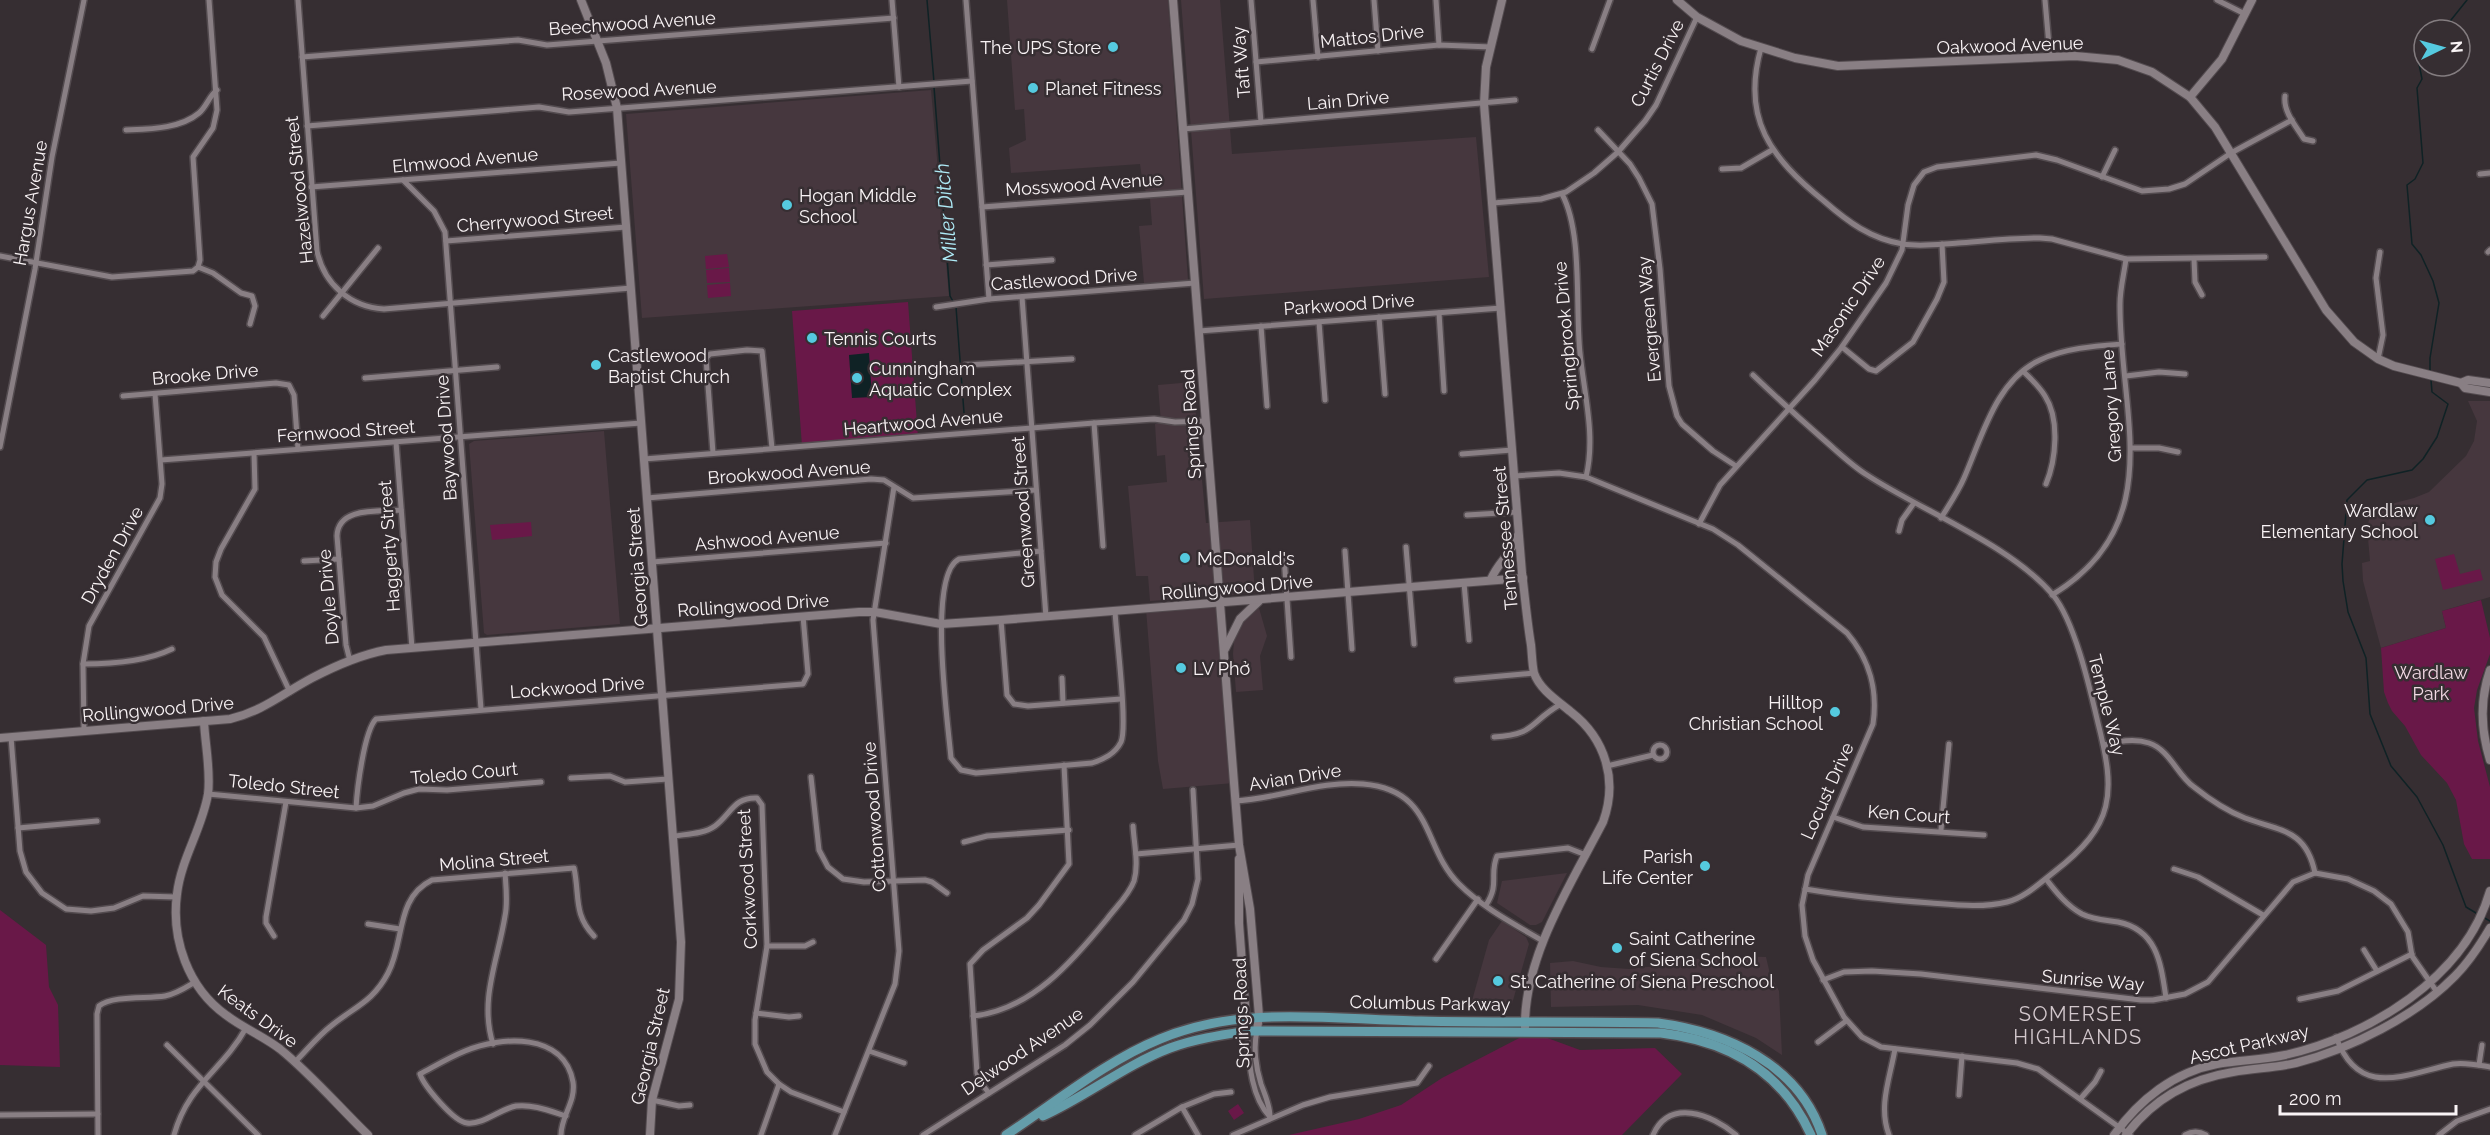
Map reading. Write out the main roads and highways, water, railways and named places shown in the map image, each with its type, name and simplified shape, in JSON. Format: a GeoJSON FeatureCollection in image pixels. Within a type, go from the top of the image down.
{"type":"FeatureCollection","features":[{"type":"Feature","properties":{"kind":"main road","name":"Georgia Street"},"geometry":{"type":"LineString","coordinates":[[581,0],[611,78],[617,108],[681,942],[679,999],[652,1100],[650,1135]]}},
{"type":"Feature","properties":{"kind":"main road","name":"Springs Road"},"geometry":{"type":"LineString","coordinates":[[1173,0],[1235,801],[1239,845],[1250,909],[1259,1016],[1257,1030]]}},
{"type":"Feature","properties":{"kind":"main road","name":"Tennessee Street"},"geometry":{"type":"LineString","coordinates":[[1502,0],[1486,67],[1484,104],[1517,512],[1534,673],[1549,694],[1584,724],[1594,736],[1607,766],[1610,784],[1608,809],[1583,853],[1543,941],[1530,978],[1525,1026]]}},
{"type":"Feature","properties":{"kind":"main road","name":"Oakwood Avenue"},"geometry":{"type":"LineString","coordinates":[[1677,0],[1697,17],[1741,41],[1795,58],[1849,66],[2050,57],[2094,57],[2135,65],[2172,83],[2190,97],[2215,127],[2332,317],[2354,342],[2378,359],[2411,372],[2461,382],[2468,380],[2490,383]]}},
{"type":"Feature","properties":{"kind":"main road"},"geometry":{"type":"LineString","coordinates":[[2190,97],[2217,65],[2252,0]]}},
{"type":"Feature","properties":{"kind":"main road","name":"Oakwood Avenue"},"geometry":{"type":"LineString","coordinates":[[2461,382],[2465,388],[2490,392]]}},
{"type":"Feature","properties":{"kind":"main road"},"geometry":{"type":"LineString","coordinates":[[1491,579],[1494,571],[1512,552],[1519,533]]}},
{"type":"Feature","properties":{"kind":"main road","name":"Rollingwood Drive"},"geometry":{"type":"LineString","coordinates":[[0,738],[230,719],[250,714],[311,679],[350,661],[374,653],[412,648],[875,612],[941,624],[1523,578]]}},
{"type":"Feature","properties":{"kind":"main road"},"geometry":{"type":"LineString","coordinates":[[1224,653],[1240,619],[1260,600]]}},
{"type":"Feature","properties":{"kind":"main road"},"geometry":{"type":"LineString","coordinates":[[2490,670],[2485,689],[2483,718],[2490,760]]}},
{"type":"Feature","properties":{"kind":"main road","name":"Keats Drive"},"geometry":{"type":"LineString","coordinates":[[204,721],[208,794],[197,834],[183,868],[176,897],[178,936],[187,969],[214,1006],[265,1038],[295,1062],[368,1135]]}},
{"type":"Feature","properties":{"kind":"main road","name":"Springs Road"},"geometry":{"type":"LineString","coordinates":[[1239,845],[1238,895],[1247,1031]]}},
{"type":"Feature","properties":{"kind":"main road","name":"Ascot Parkway"},"geometry":{"type":"LineString","coordinates":[[2114,1135],[2146,1099],[2166,1084],[2190,1072],[2215,1064],[2284,1055],[2336,1037],[2385,1014],[2430,982],[2455,957],[2469,936],[2490,891]]}},
{"type":"Feature","properties":{"kind":"main road","name":"Ascot Parkway"},"geometry":{"type":"LineString","coordinates":[[2128,1134],[2145,1113],[2182,1087],[2217,1075],[2298,1062],[2339,1047],[2392,1022],[2437,992],[2456,975],[2479,947],[2490,928]]}},
{"type":"Feature","properties":{"kind":"main road","name":"Columbus Parkway"},"geometry":{"type":"LineString","coordinates":[[1006,1135],[1128,1054],[1161,1038],[1205,1025],[1259,1016],[1423,1021],[1689,1036],[1709,1042],[1750,1062],[1776,1083],[1792,1100],[1811,1135]]}},
{"type":"Feature","properties":{"kind":"main road","name":"Columbus Parkway"},"geometry":{"type":"LineString","coordinates":[[1019,1126],[1071,1103],[1170,1048],[1204,1038],[1247,1031],[1658,1023],[1691,1027],[1736,1043],[1767,1062],[1805,1100],[1822,1135]]}},
{"type":"Feature","properties":{"kind":"water"},"geometry":{"type":"Polygon","coordinates":[[[869,353],[872,397],[852,398],[849,355],[869,353]]]}},
{"type":"Feature","properties":{"kind":"waterway","name":"Miller Ditch"},"geometry":{"type":"LineString","coordinates":[[927,0],[934,82]]}},
{"type":"Feature","properties":{"kind":"waterway"},"geometry":{"type":"LineString","coordinates":[[2453,18],[2467,0]]}},
{"type":"Feature","properties":{"kind":"waterway"},"geometry":{"type":"LineString","coordinates":[[2422,78],[2417,88],[2423,163],[2415,179],[2407,185],[2412,244],[2421,255],[2433,281],[2439,303],[2430,358],[2430,372]]}},
{"type":"Feature","properties":{"kind":"waterway","name":"Miller Ditch"},"geometry":{"type":"LineString","coordinates":[[934,87],[950,296],[954,303]]}},
{"type":"Feature","properties":{"kind":"waterway","name":"Miller Ditch"},"geometry":{"type":"LineString","coordinates":[[956,307],[965,426]]}},
{"type":"Feature","properties":{"kind":"waterway"},"geometry":{"type":"LineString","coordinates":[[2431,380],[2432,392],[2448,404],[2437,437],[2423,459],[2412,470],[2367,480],[2347,500],[2342,564],[2343,581],[2348,612],[2366,658],[2370,714],[2391,766],[2417,797],[2443,845],[2466,907],[2476,913]]}},
{"type":"Feature","properties":{"kind":"waterway"},"geometry":{"type":"LineString","coordinates":[[2483,917],[2490,921]]}},
{"type":"Feature","properties":{"kind":"place","name":"The UPS Store"},"geometry":{"type":"Point","coordinates":[1113,47]}},
{"type":"Feature","properties":{"kind":"place","name":"Planet Fitness"},"geometry":{"type":"Point","coordinates":[1033,88]}},
{"type":"Feature","properties":{"kind":"place","name":"Hogan Middle School"},"geometry":{"type":"Point","coordinates":[787,205]}},
{"type":"Feature","properties":{"kind":"place","name":"Tennis Courts"},"geometry":{"type":"Point","coordinates":[812,338]}},
{"type":"Feature","properties":{"kind":"place","name":"Castlewood Baptist Church"},"geometry":{"type":"Point","coordinates":[596,365]}},
{"type":"Feature","properties":{"kind":"place","name":"Cunningham Aquatic Complex"},"geometry":{"type":"Point","coordinates":[857,378]}},
{"type":"Feature","properties":{"kind":"place","name":"Wardlaw Elementary School"},"geometry":{"type":"Point","coordinates":[2430,520]}},
{"type":"Feature","properties":{"kind":"place","name":"McDonald's"},"geometry":{"type":"Point","coordinates":[1185,558]}},
{"type":"Feature","properties":{"kind":"place","name":"LV Phở"},"geometry":{"type":"Point","coordinates":[1181,668]}},
{"type":"Feature","properties":{"kind":"place","name":"Hilltop Christian School"},"geometry":{"type":"Point","coordinates":[1835,712]}},
{"type":"Feature","properties":{"kind":"place","name":"Parish Life Center"},"geometry":{"type":"Point","coordinates":[1705,866]}},
{"type":"Feature","properties":{"kind":"place","name":"Saint Catherine of Siena School"},"geometry":{"type":"Point","coordinates":[1617,948]}},
{"type":"Feature","properties":{"kind":"place","name":"St. Catherine of Siena Preschool"},"geometry":{"type":"Point","coordinates":[1498,981]}},
{"type":"Feature","properties":{"kind":"district","name":"SOMERSET HIGHLANDS"},"geometry":{"type":"Point","coordinates":[2078,1026]}},
{"type":"Feature","properties":{"kind":"park label","name":"Wardlaw Park"},"geometry":{"type":"Point","coordinates":[2431,682]}}]}
